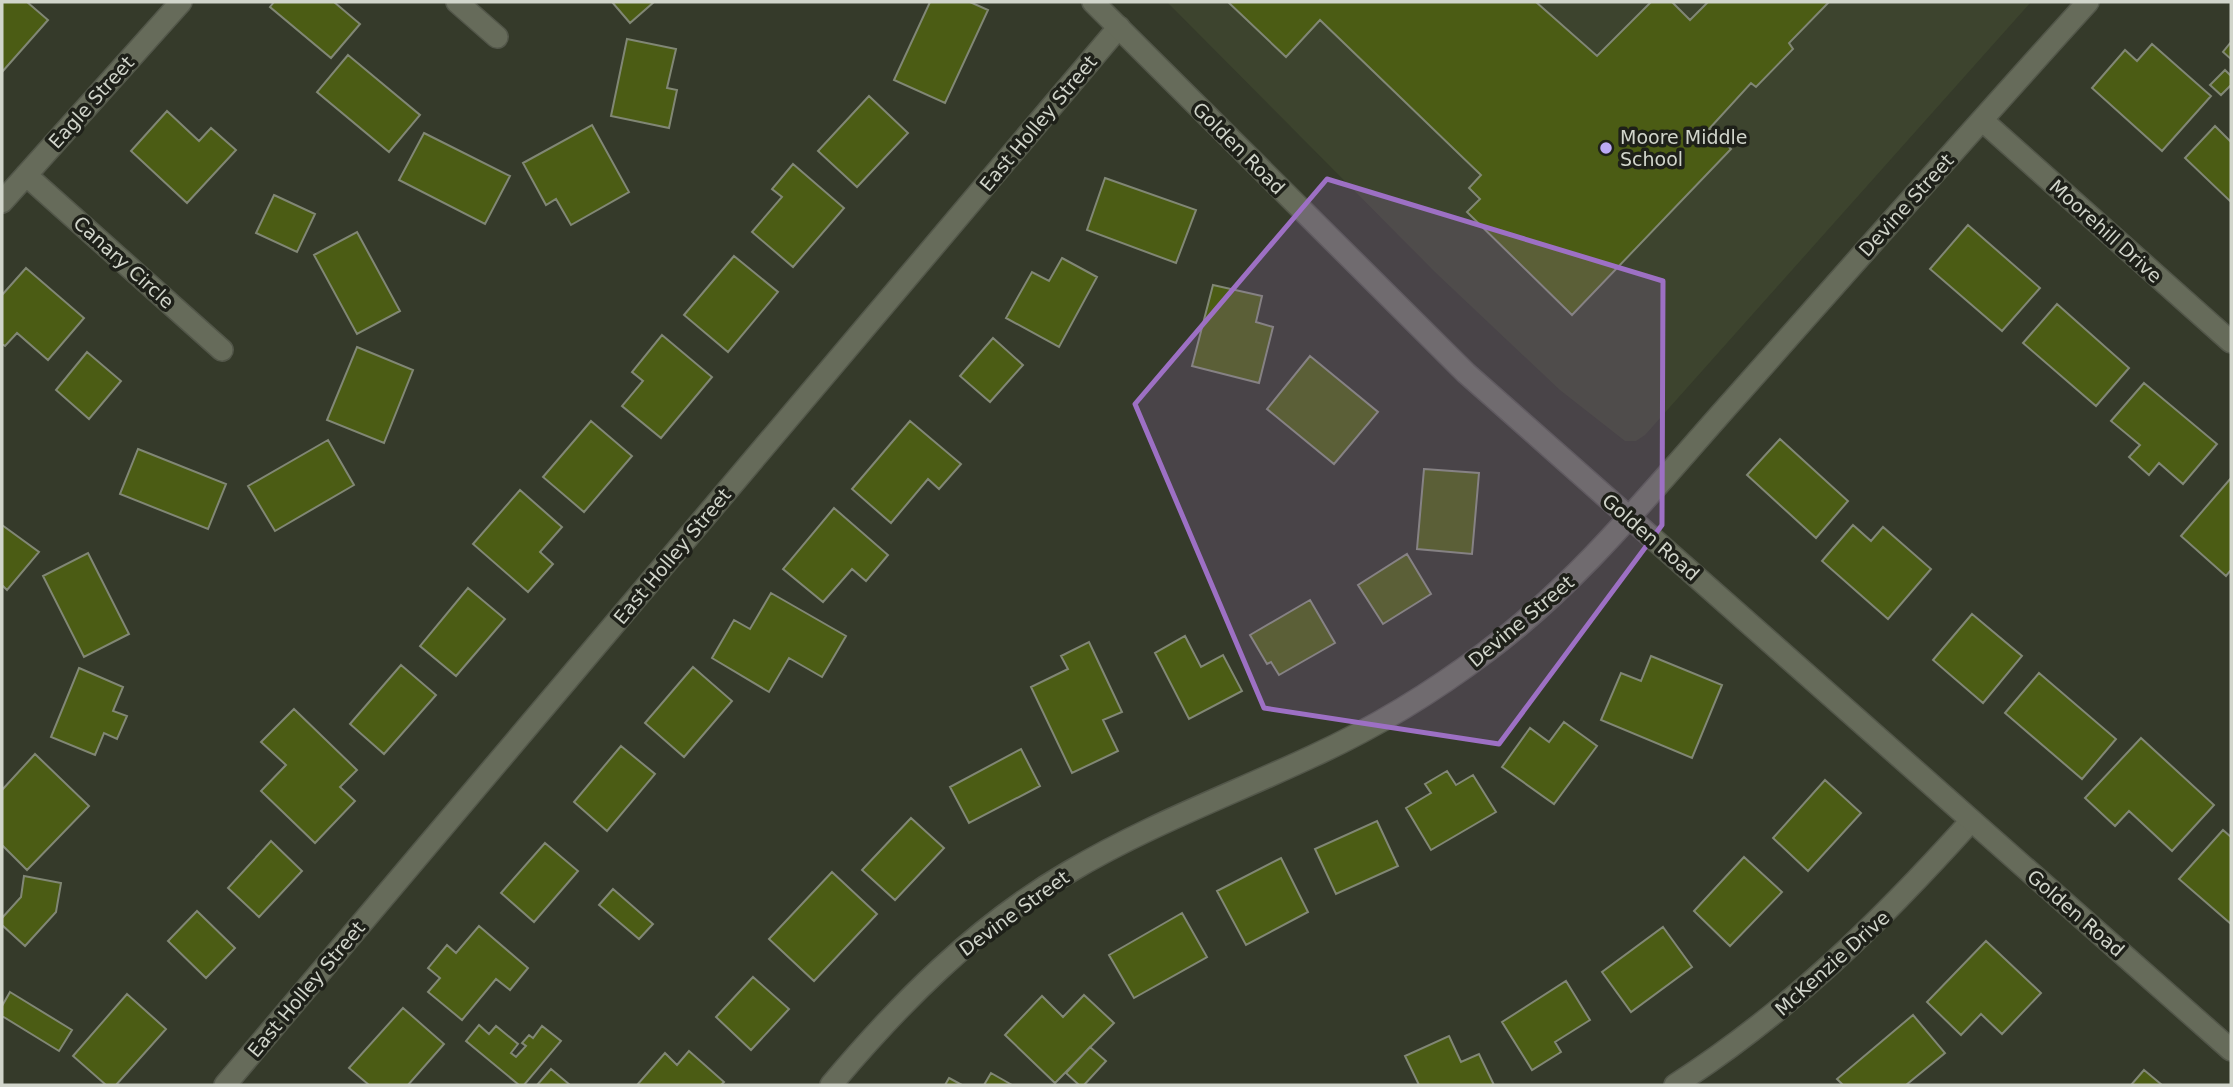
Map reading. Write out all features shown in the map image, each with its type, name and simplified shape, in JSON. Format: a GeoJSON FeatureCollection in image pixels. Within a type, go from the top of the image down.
{"type":"FeatureCollection","features":[{"type":"Feature","properties":{"kind":"street","name":"Eagle Street"},"geometry":{"type":"LineString","coordinates":[[2,202],[181,2]]}},
{"type":"Feature","properties":{"kind":"street"},"geometry":{"type":"LineString","coordinates":[[457,2],[496,37]]}},
{"type":"Feature","properties":{"kind":"street","name":"Golden Road"},"geometry":{"type":"LineString","coordinates":[[1093,2],[1466,373],[2231,1050]]}},
{"type":"Feature","properties":{"kind":"street","name":"Devine Street"},"geometry":{"type":"LineString","coordinates":[[831,1085],[901,1007],[942,968],[1031,896],[1067,873],[1144,832],[1360,733],[1444,682],[1547,603],[1629,517],[2088,2]]}},
{"type":"Feature","properties":{"kind":"street","name":"East Holley Street"},"geometry":{"type":"LineString","coordinates":[[225,1085],[1119,27]]}},
{"type":"Feature","properties":{"kind":"street","name":"Moorehill Drive"},"geometry":{"type":"LineString","coordinates":[[1982,120],[2231,342]]}},
{"type":"Feature","properties":{"kind":"street","name":"Canary Circle"},"geometry":{"type":"LineString","coordinates":[[26,174],[222,350]]}},
{"type":"Feature","properties":{"kind":"street","name":"McKenzie Drive"},"geometry":{"type":"LineString","coordinates":[[1675,1085],[1750,1033],[1828,971],[1891,911],[1971,821]]}},
{"type":"Feature","properties":{"kind":"highlighted area"},"geometry":{"type":"Polygon","coordinates":[[[1327,179],[1663,281],[1662,525],[1499,744],[1264,708],[1135,404],[1327,179]]]}},
{"type":"Feature","properties":{"kind":"shaded area","name":"Moore Middle School"},"geometry":{"type":"Polygon","coordinates":[[[1167,2],[2031,2],[1645,435],[1636,441],[1625,441],[1560,390],[1435,272],[1167,2]]]}},
{"type":"Feature","properties":{"kind":"building"},"geometry":{"type":"Polygon","coordinates":[[[2,2],[27,2],[48,20],[2,72],[2,2]]]}},
{"type":"Feature","properties":{"kind":"building"},"geometry":{"type":"Polygon","coordinates":[[[274,2],[334,2],[360,24],[331,58],[270,7],[274,2]]]}},
{"type":"Feature","properties":{"kind":"building"},"geometry":{"type":"Polygon","coordinates":[[[612,2],[654,2],[630,23],[612,2]]]}},
{"type":"Feature","properties":{"kind":"building"},"geometry":{"type":"Polygon","coordinates":[[[930,2],[970,2],[988,10],[945,103],[894,80],[930,2]]]}},
{"type":"Feature","properties":{"kind":"building"},"geometry":{"type":"Polygon","coordinates":[[[1228,2],[1536,2],[1597,56],[1651,2],[1672,2],[1690,20],[1708,2],[1829,2],[1789,43],[1793,49],[1756,87],[1751,83],[1709,129],[1731,149],[1572,315],[1467,212],[1480,199],[1469,188],[1481,175],[1320,20],[1286,57],[1228,2]]]}},
{"type":"Feature","properties":{"kind":"building"},"geometry":{"type":"Polygon","coordinates":[[[627,39],[676,49],[667,88],[677,90],[669,128],[611,116],[627,39]]]}},
{"type":"Feature","properties":{"kind":"building"},"geometry":{"type":"Polygon","coordinates":[[[2231,42],[2231,59],[2223,52],[2231,42]]]}},
{"type":"Feature","properties":{"kind":"building"},"geometry":{"type":"Polygon","coordinates":[[[2152,44],[2211,96],[2162,151],[2092,88],[2125,50],[2137,61],[2152,44]]]}},
{"type":"Feature","properties":{"kind":"building"},"geometry":{"type":"Polygon","coordinates":[[[348,55],[420,115],[389,152],[317,92],[348,55]]]}},
{"type":"Feature","properties":{"kind":"building"},"geometry":{"type":"Polygon","coordinates":[[[2225,70],[2231,76],[2231,85],[2221,95],[2210,85],[2225,70]]]}},
{"type":"Feature","properties":{"kind":"building"},"geometry":{"type":"Polygon","coordinates":[[[869,96],[908,133],[857,187],[818,151],[869,96]]]}},
{"type":"Feature","properties":{"kind":"building"},"geometry":{"type":"Polygon","coordinates":[[[167,111],[199,141],[211,128],[236,150],[187,203],[131,151],[167,111]]]}},
{"type":"Feature","properties":{"kind":"building"},"geometry":{"type":"Polygon","coordinates":[[[592,125],[629,192],[571,225],[556,199],[546,205],[523,163],[592,125]]]}},
{"type":"Feature","properties":{"kind":"building"},"geometry":{"type":"Polygon","coordinates":[[[2215,126],[2231,142],[2231,202],[2185,158],[2215,126]]]}},
{"type":"Feature","properties":{"kind":"building"},"geometry":{"type":"Polygon","coordinates":[[[424,133],[510,176],[485,224],[399,180],[424,133]]]}},
{"type":"Feature","properties":{"kind":"building"},"geometry":{"type":"Polygon","coordinates":[[[793,164],[844,208],[793,267],[752,232],[782,197],[772,189],[793,164]]]}},
{"type":"Feature","properties":{"kind":"building"},"geometry":{"type":"Polygon","coordinates":[[[1105,178],[1196,210],[1176,263],[1087,230],[1105,178]]]}},
{"type":"Feature","properties":{"kind":"building"},"geometry":{"type":"Polygon","coordinates":[[[274,195],[315,214],[297,252],[256,233],[274,195]]]}},
{"type":"Feature","properties":{"kind":"building"},"geometry":{"type":"Polygon","coordinates":[[[1968,225],[2040,288],[2002,331],[1930,269],[1968,225]]]}},
{"type":"Feature","properties":{"kind":"building"},"geometry":{"type":"Polygon","coordinates":[[[357,232],[400,311],[357,334],[314,255],[357,232]]]}},
{"type":"Feature","properties":{"kind":"building"},"geometry":{"type":"Polygon","coordinates":[[[734,256],[778,292],[728,352],[684,315],[734,256]]]}},
{"type":"Feature","properties":{"kind":"building"},"geometry":{"type":"Polygon","coordinates":[[[1062,258],[1097,277],[1059,347],[1006,318],[1032,272],[1049,281],[1062,258]]]}},
{"type":"Feature","properties":{"kind":"building"},"geometry":{"type":"Polygon","coordinates":[[[26,268],[84,318],[48,360],[17,333],[5,346],[2,344],[2,295],[26,268]]]}},
{"type":"Feature","properties":{"kind":"building"},"geometry":{"type":"Polygon","coordinates":[[[1213,285],[1262,296],[1256,322],[1273,327],[1259,383],[1192,366],[1213,285]]]}},
{"type":"Feature","properties":{"kind":"building"},"geometry":{"type":"Polygon","coordinates":[[[2057,304],[2129,368],[2096,406],[2023,343],[2057,304]]]}},
{"type":"Feature","properties":{"kind":"building"},"geometry":{"type":"Polygon","coordinates":[[[662,335],[712,377],[661,438],[622,406],[643,381],[632,372],[662,335]]]}},
{"type":"Feature","properties":{"kind":"building"},"geometry":{"type":"Polygon","coordinates":[[[993,338],[1023,365],[990,402],[960,376],[993,338]]]}},
{"type":"Feature","properties":{"kind":"building"},"geometry":{"type":"Polygon","coordinates":[[[357,347],[413,370],[384,443],[327,420],[357,347]]]}},
{"type":"Feature","properties":{"kind":"building"},"geometry":{"type":"Polygon","coordinates":[[[87,352],[121,381],[89,419],[56,390],[87,352]]]}},
{"type":"Feature","properties":{"kind":"building"},"geometry":{"type":"Polygon","coordinates":[[[1310,356],[1378,412],[1334,464],[1267,409],[1310,356]]]}},
{"type":"Feature","properties":{"kind":"building"},"geometry":{"type":"Polygon","coordinates":[[[2144,383],[2217,444],[2183,484],[2159,463],[2149,475],[2129,457],[2140,445],[2111,421],[2144,383]]]}},
{"type":"Feature","properties":{"kind":"building"},"geometry":{"type":"Polygon","coordinates":[[[591,421],[632,456],[584,512],[543,477],[591,421]]]}},
{"type":"Feature","properties":{"kind":"building"},"geometry":{"type":"Polygon","coordinates":[[[910,421],[961,464],[939,489],[928,479],[891,523],[852,489],[910,421]]]}},
{"type":"Feature","properties":{"kind":"building"},"geometry":{"type":"Polygon","coordinates":[[[1780,439],[1848,501],[1816,538],[1747,475],[1780,439]]]}},
{"type":"Feature","properties":{"kind":"building"},"geometry":{"type":"Polygon","coordinates":[[[328,440],[354,485],[275,531],[248,486],[328,440]]]}},
{"type":"Feature","properties":{"kind":"building"},"geometry":{"type":"Polygon","coordinates":[[[138,449],[226,484],[208,529],[120,494],[138,449]]]}},
{"type":"Feature","properties":{"kind":"building"},"geometry":{"type":"Polygon","coordinates":[[[1424,469],[1479,473],[1472,554],[1417,549],[1424,469]]]}},
{"type":"Feature","properties":{"kind":"building"},"geometry":{"type":"Polygon","coordinates":[[[2231,478],[2231,570],[2226,576],[2181,536],[2231,478]]]}},
{"type":"Feature","properties":{"kind":"building"},"geometry":{"type":"Polygon","coordinates":[[[520,490],[562,527],[540,552],[553,564],[528,592],[473,544],[520,490]]]}},
{"type":"Feature","properties":{"kind":"building"},"geometry":{"type":"Polygon","coordinates":[[[834,508],[888,555],[866,581],[852,569],[823,602],[783,569],[834,508]]]}},
{"type":"Feature","properties":{"kind":"building"},"geometry":{"type":"Polygon","coordinates":[[[2,525],[39,552],[7,590],[2,585],[2,525]]]}},
{"type":"Feature","properties":{"kind":"building"},"geometry":{"type":"Polygon","coordinates":[[[1853,525],[1871,541],[1883,527],[1931,569],[1888,619],[1822,561],[1853,525]]]}},
{"type":"Feature","properties":{"kind":"building"},"geometry":{"type":"Polygon","coordinates":[[[88,553],[129,634],[84,657],[43,576],[88,553]]]}},
{"type":"Feature","properties":{"kind":"building"},"geometry":{"type":"Polygon","coordinates":[[[1407,554],[1431,594],[1383,624],[1358,585],[1407,554]]]}},
{"type":"Feature","properties":{"kind":"building"},"geometry":{"type":"Polygon","coordinates":[[[468,588],[505,619],[456,676],[420,646],[468,588]]]}},
{"type":"Feature","properties":{"kind":"building"},"geometry":{"type":"Polygon","coordinates":[[[771,593],[846,636],[822,677],[789,658],[769,692],[712,658],[734,620],[750,629],[771,593]]]}},
{"type":"Feature","properties":{"kind":"building"},"geometry":{"type":"Polygon","coordinates":[[[1310,600],[1335,643],[1279,675],[1271,662],[1267,664],[1250,635],[1310,600]]]}},
{"type":"Feature","properties":{"kind":"building"},"geometry":{"type":"Polygon","coordinates":[[[1972,614],[2022,656],[1983,703],[1933,660],[1972,614]]]}},
{"type":"Feature","properties":{"kind":"building"},"geometry":{"type":"Polygon","coordinates":[[[1185,636],[1201,667],[1223,655],[1242,691],[1189,719],[1155,653],[1185,636]]]}},
{"type":"Feature","properties":{"kind":"building"},"geometry":{"type":"Polygon","coordinates":[[[1089,642],[1122,712],[1103,720],[1118,751],[1072,773],[1031,687],[1068,669],[1061,656],[1089,642]]]}},
{"type":"Feature","properties":{"kind":"building"},"geometry":{"type":"Polygon","coordinates":[[[1651,656],[1722,685],[1692,758],[1601,720],[1621,673],[1641,681],[1651,656]]]}},
{"type":"Feature","properties":{"kind":"building"},"geometry":{"type":"Polygon","coordinates":[[[401,665],[436,695],[384,754],[350,724],[401,665]]]}},
{"type":"Feature","properties":{"kind":"building"},"geometry":{"type":"Polygon","coordinates":[[[693,667],[732,701],[684,757],[645,723],[693,667]]]}},
{"type":"Feature","properties":{"kind":"building"},"geometry":{"type":"Polygon","coordinates":[[[79,668],[123,687],[113,711],[127,716],[117,739],[104,733],[95,755],[51,737],[79,668]]]}},
{"type":"Feature","properties":{"kind":"building"},"geometry":{"type":"Polygon","coordinates":[[[2039,673],[2116,739],[2082,779],[2005,713],[2039,673]]]}},
{"type":"Feature","properties":{"kind":"building"},"geometry":{"type":"Polygon","coordinates":[[[294,709],[357,770],[340,787],[355,801],[315,843],[261,791],[286,765],[261,742],[294,709]]]}},
{"type":"Feature","properties":{"kind":"building"},"geometry":{"type":"Polygon","coordinates":[[[1564,722],[1597,746],[1554,804],[1502,767],[1530,728],[1549,742],[1564,722]]]}},
{"type":"Feature","properties":{"kind":"building"},"geometry":{"type":"Polygon","coordinates":[[[2141,738],[2214,805],[2172,851],[2129,811],[2115,826],[2085,798],[2141,738]]]}},
{"type":"Feature","properties":{"kind":"building"},"geometry":{"type":"Polygon","coordinates":[[[621,746],[655,774],[607,831],[574,802],[621,746]]]}},
{"type":"Feature","properties":{"kind":"building"},"geometry":{"type":"Polygon","coordinates":[[[1021,749],[1040,786],[969,823],[950,787],[1021,749]]]}},
{"type":"Feature","properties":{"kind":"building"},"geometry":{"type":"Polygon","coordinates":[[[35,754],[89,806],[27,870],[2,845],[2,790],[35,754]]]}},
{"type":"Feature","properties":{"kind":"building"},"geometry":{"type":"Polygon","coordinates":[[[1447,771],[1456,785],[1473,775],[1496,812],[1431,850],[1406,808],[1431,793],[1425,784],[1447,771]]]}},
{"type":"Feature","properties":{"kind":"building"},"geometry":{"type":"Polygon","coordinates":[[[1825,780],[1861,813],[1808,871],[1773,838],[1825,780]]]}},
{"type":"Feature","properties":{"kind":"building"},"geometry":{"type":"Polygon","coordinates":[[[911,818],[944,848],[895,900],[862,870],[911,818]]]}},
{"type":"Feature","properties":{"kind":"building"},"geometry":{"type":"Polygon","coordinates":[[[1377,821],[1398,866],[1336,894],[1315,849],[1377,821]]]}},
{"type":"Feature","properties":{"kind":"building"},"geometry":{"type":"Polygon","coordinates":[[[2223,830],[2231,837],[2231,924],[2179,879],[2223,830]]]}},
{"type":"Feature","properties":{"kind":"building"},"geometry":{"type":"Polygon","coordinates":[[[271,841],[302,871],[259,917],[228,888],[271,841]]]}},
{"type":"Feature","properties":{"kind":"building"},"geometry":{"type":"Polygon","coordinates":[[[545,843],[578,871],[534,922],[501,893],[545,843]]]}},
{"type":"Feature","properties":{"kind":"building"},"geometry":{"type":"Polygon","coordinates":[[[1744,857],[1782,892],[1730,946],[1694,911],[1744,857]]]}},
{"type":"Feature","properties":{"kind":"building"},"geometry":{"type":"Polygon","coordinates":[[[1281,858],[1308,912],[1246,945],[1217,891],[1281,858]]]}},
{"type":"Feature","properties":{"kind":"building"},"geometry":{"type":"Polygon","coordinates":[[[832,872],[877,914],[814,981],[769,939],[832,872]]]}},
{"type":"Feature","properties":{"kind":"building"},"geometry":{"type":"Polygon","coordinates":[[[24,876],[61,883],[56,912],[25,946],[2,925],[2,918],[21,897],[24,876]]]}},
{"type":"Feature","properties":{"kind":"building"},"geometry":{"type":"Polygon","coordinates":[[[613,889],[653,924],[639,939],[599,905],[613,889]]]}},
{"type":"Feature","properties":{"kind":"building"},"geometry":{"type":"Polygon","coordinates":[[[197,911],[235,948],[206,978],[168,941],[197,911]]]}},
{"type":"Feature","properties":{"kind":"building"},"geometry":{"type":"Polygon","coordinates":[[[1182,913],[1207,957],[1134,998],[1109,955],[1182,913]]]}},
{"type":"Feature","properties":{"kind":"building"},"geometry":{"type":"Polygon","coordinates":[[[479,926],[528,968],[510,990],[496,979],[462,1020],[428,992],[440,978],[428,968],[447,945],[456,953],[479,926]]]}},
{"type":"Feature","properties":{"kind":"building"},"geometry":{"type":"Polygon","coordinates":[[[1663,927],[1692,967],[1631,1012],[1602,972],[1663,927]]]}},
{"type":"Feature","properties":{"kind":"building"},"geometry":{"type":"Polygon","coordinates":[[[1986,941],[2041,993],[2002,1034],[1981,1014],[1961,1035],[1927,1002],[1986,941]]]}},
{"type":"Feature","properties":{"kind":"building"},"geometry":{"type":"Polygon","coordinates":[[[753,977],[789,1009],[751,1050],[716,1017],[753,977]]]}},
{"type":"Feature","properties":{"kind":"building"},"geometry":{"type":"Polygon","coordinates":[[[1566,981],[1590,1020],[1555,1042],[1561,1052],[1532,1070],[1502,1022],[1566,981]]]}},
{"type":"Feature","properties":{"kind":"building"},"geometry":{"type":"Polygon","coordinates":[[[10,992],[72,1030],[59,1051],[2,1016],[2,1006],[10,992]]]}},
{"type":"Feature","properties":{"kind":"building"},"geometry":{"type":"Polygon","coordinates":[[[127,994],[166,1029],[116,1085],[106,1085],[73,1056],[127,994]]]}},
{"type":"Feature","properties":{"kind":"building"},"geometry":{"type":"Polygon","coordinates":[[[1084,995],[1114,1023],[1055,1083],[1005,1035],[1042,996],[1063,1017],[1084,995]]]}},
{"type":"Feature","properties":{"kind":"building"},"geometry":{"type":"Polygon","coordinates":[[[403,1008],[444,1044],[408,1085],[369,1085],[349,1068],[403,1008]]]}},
{"type":"Feature","properties":{"kind":"building"},"geometry":{"type":"Polygon","coordinates":[[[1913,1015],[1945,1053],[1906,1085],[1843,1085],[1837,1079],[1913,1015]]]}},
{"type":"Feature","properties":{"kind":"building"},"geometry":{"type":"Polygon","coordinates":[[[479,1025],[489,1034],[496,1026],[518,1044],[511,1053],[516,1057],[526,1046],[522,1043],[529,1035],[533,1038],[542,1026],[561,1041],[524,1085],[519,1085],[466,1041],[479,1025]]]}},
{"type":"Feature","properties":{"kind":"building"},"geometry":{"type":"Polygon","coordinates":[[[1449,1036],[1461,1062],[1479,1054],[1494,1085],[1419,1085],[1405,1056],[1449,1036]]]}},
{"type":"Feature","properties":{"kind":"building"},"geometry":{"type":"Polygon","coordinates":[[[1090,1047],[1106,1061],[1084,1085],[1079,1085],[1066,1073],[1090,1047]]]}},
{"type":"Feature","properties":{"kind":"building"},"geometry":{"type":"Polygon","coordinates":[[[689,1051],[724,1082],[721,1085],[637,1085],[665,1053],[677,1065],[689,1051]]]}},
{"type":"Feature","properties":{"kind":"building"},"geometry":{"type":"Polygon","coordinates":[[[551,1069],[570,1085],[537,1085],[551,1069]]]}},
{"type":"Feature","properties":{"kind":"building"},"geometry":{"type":"Polygon","coordinates":[[[2144,1070],[2162,1085],[2131,1085],[2144,1070]]]}},
{"type":"Feature","properties":{"kind":"building"},"geometry":{"type":"Polygon","coordinates":[[[991,1073],[1012,1085],[984,1085],[991,1073]]]}},
{"type":"Feature","properties":{"kind":"building"},"geometry":{"type":"Polygon","coordinates":[[[949,1078],[962,1085],[945,1085],[949,1078]]]}},
{"type":"Feature","properties":{"kind":"place","name":"Moore Middle School"},"geometry":{"type":"Point","coordinates":[1606,148]}}]}
